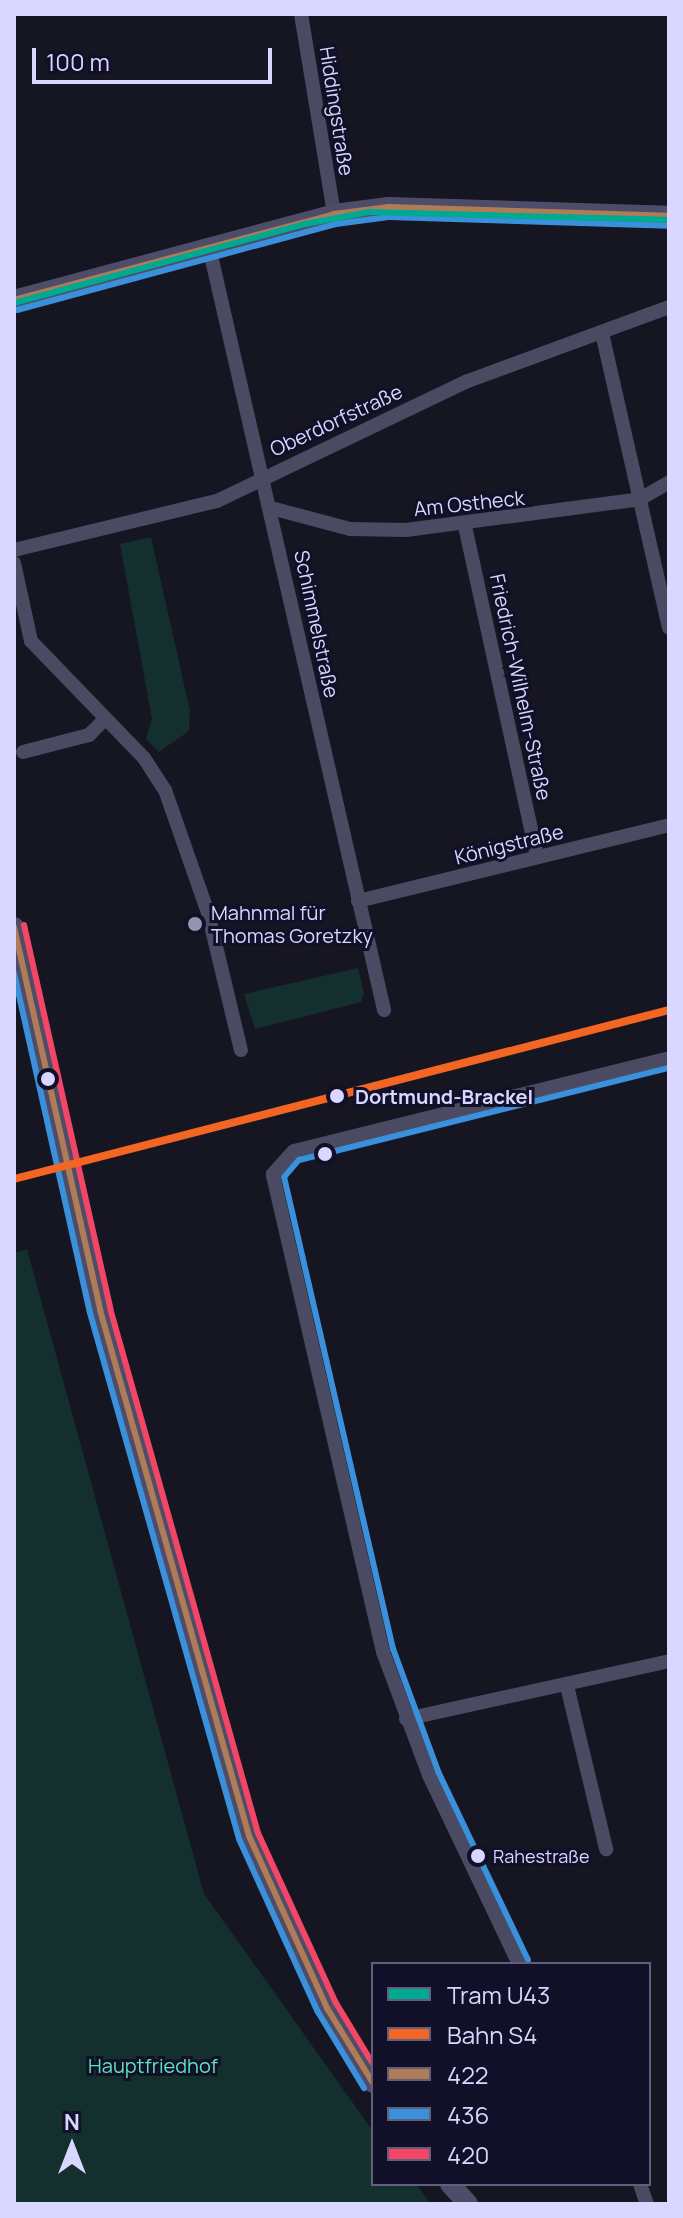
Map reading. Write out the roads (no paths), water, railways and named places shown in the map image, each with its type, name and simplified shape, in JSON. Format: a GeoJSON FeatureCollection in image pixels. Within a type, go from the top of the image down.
{"type":"FeatureCollection","features":[{"type":"Feature","properties":{"kind":"main road"},"geometry":{"type":"LineString","coordinates":[[14,300],[334,214],[407,206],[669,216]]}},
{"type":"Feature","properties":{"kind":"main road"},"geometry":{"type":"LineString","coordinates":[[14,927],[100,1310],[245,1822],[327,2008],[371,2080]]}},
{"type":"Feature","properties":{"kind":"main road"},"geometry":{"type":"LineString","coordinates":[[452,2186],[468,2204]]}},
{"type":"Feature","properties":{"kind":"street","name":"Hiddingstraße"},"geometry":{"type":"LineString","coordinates":[[301,14],[334,214]]}},
{"type":"Feature","properties":{"kind":"street","name":"Schimmelstraße"},"geometry":{"type":"LineString","coordinates":[[209,247],[384,1010]]}},
{"type":"Feature","properties":{"kind":"street","name":"Oberdorfstraße"},"geometry":{"type":"LineString","coordinates":[[14,550],[217,501],[263,476],[468,381],[669,307]]}},
{"type":"Feature","properties":{"kind":"street"},"geometry":{"type":"LineString","coordinates":[[602,333],[669,627]]}},
{"type":"Feature","properties":{"kind":"street","name":"Am Ostheck"},"geometry":{"type":"LineString","coordinates":[[271,508],[350,529],[465,526],[640,499],[669,482]]}},
{"type":"Feature","properties":{"kind":"street","name":"Friedrich-Wilhelm-Straße"},"geometry":{"type":"LineString","coordinates":[[465,526],[537,857]]}},
{"type":"Feature","properties":{"kind":"street"},"geometry":{"type":"LineString","coordinates":[[14,563],[31,641],[144,758],[165,790],[208,913],[241,1050]]}},
{"type":"Feature","properties":{"kind":"street"},"geometry":{"type":"LineString","coordinates":[[23,752],[89,735],[104,720]]}},
{"type":"Feature","properties":{"kind":"street","name":"Königstraße"},"geometry":{"type":"LineString","coordinates":[[358,901],[669,825]]}},
{"type":"Feature","properties":{"kind":"street"},"geometry":{"type":"LineString","coordinates":[[518,1962],[406,1719],[383,1652],[273,1183],[276,1165],[294,1151],[669,1058]]}},
{"type":"Feature","properties":{"kind":"street"},"geometry":{"type":"LineString","coordinates":[[406,1719],[567,1686],[669,1661]]}},
{"type":"Feature","properties":{"kind":"street"},"geometry":{"type":"LineString","coordinates":[[567,1686],[606,1849]]}},
{"type":"Feature","properties":{"kind":"tram line","name":"U43"},"geometry":{"type":"LineString","coordinates":[[14,303],[305,224],[369,212],[669,220]]}},
{"type":"Feature","properties":{"kind":"rail line","name":"S4"},"geometry":{"type":"LineString","coordinates":[[14,1179],[669,1010]]}},
{"type":"Feature","properties":{"kind":"place","name":"Mahnmal für Thomas Goretzky"},"geometry":{"type":"Point","coordinates":[195,924]}},
{"type":"Feature","properties":{"kind":"place","name":"Dortmund-Brackel"},"geometry":{"type":"Point","coordinates":[337,1096]}},
{"type":"Feature","properties":{"kind":"place","name":"Rahestraße"},"geometry":{"type":"Point","coordinates":[478,1856]}},
{"type":"Feature","properties":{"kind":"park label","name":"Hauptfriedhof"},"geometry":{"type":"Point","coordinates":[153,2065]}}]}
